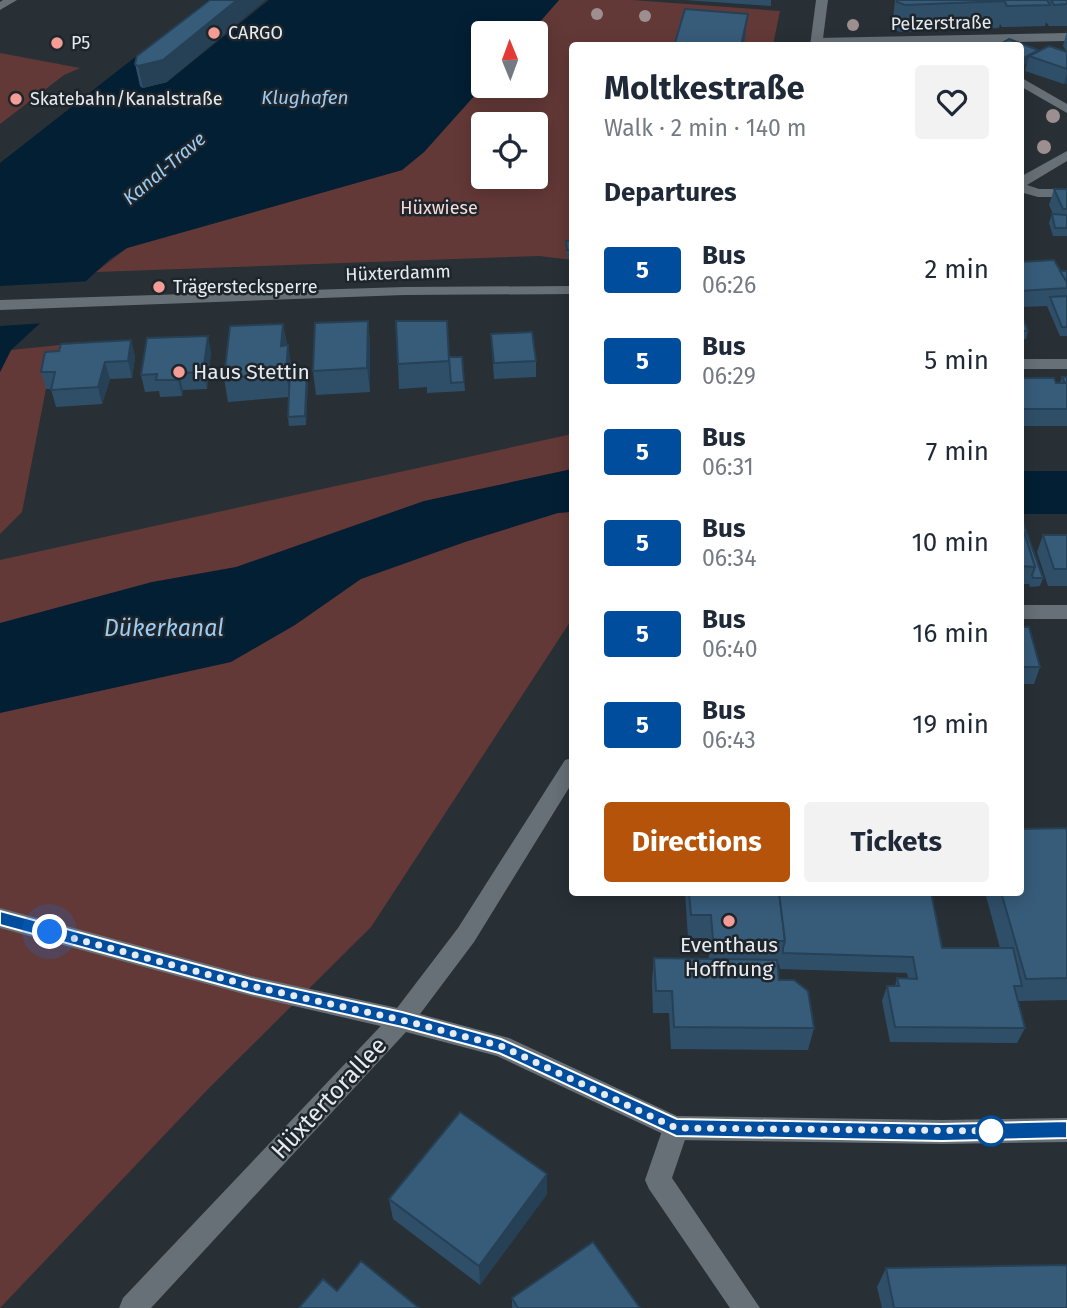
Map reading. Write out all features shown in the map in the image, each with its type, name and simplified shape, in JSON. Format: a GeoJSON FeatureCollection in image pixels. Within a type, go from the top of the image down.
{"type":"FeatureCollection","features":[{"type":"Feature","properties":{"kind":"main road"},"geometry":{"type":"LineString","coordinates":[[0,7],[11,0]]}},
{"type":"Feature","properties":{"kind":"main road"},"geometry":{"type":"LineString","coordinates":[[816,42],[822,0]]}},
{"type":"Feature","properties":{"kind":"main road","name":"Pelzerstraße"},"geometry":{"type":"LineString","coordinates":[[944,42],[1067,37]]}},
{"type":"Feature","properties":{"kind":"main road"},"geometry":{"type":"LineString","coordinates":[[1024,83],[1067,109]]}},
{"type":"Feature","properties":{"kind":"main road"},"geometry":{"type":"LineString","coordinates":[[1024,182],[1067,155]]}},
{"type":"Feature","properties":{"kind":"main road"},"geometry":{"type":"LineString","coordinates":[[1024,187],[1038,193],[1067,193]]}},
{"type":"Feature","properties":{"kind":"main road","name":"Hüxterdamm"},"geometry":{"type":"LineString","coordinates":[[0,305],[569,290]]}},
{"type":"Feature","properties":{"kind":"main road"},"geometry":{"type":"LineString","coordinates":[[1024,364],[1067,364]]}},
{"type":"Feature","properties":{"kind":"main road"},"geometry":{"type":"LineString","coordinates":[[1024,612],[1067,612]]}},
{"type":"Feature","properties":{"kind":"main road","name":"Hüxtertorallee"},"geometry":{"type":"LineString","coordinates":[[133,1308],[402,1020],[466,936],[569,771]]}},
{"type":"Feature","properties":{"kind":"main road"},"geometry":{"type":"LineString","coordinates":[[0,918],[251,986],[402,1020],[501,1046],[676,1128],[942,1132],[1067,1130]]}},
{"type":"Feature","properties":{"kind":"main road"},"geometry":{"type":"LineString","coordinates":[[676,1128],[658,1180],[746,1308]]}},
{"type":"Feature","properties":{"kind":"green space","name":"Hüxwiese"},"geometry":{"type":"Polygon","coordinates":[[[559,0],[632,0],[780,11],[774,42],[569,42],[569,260],[539,256],[96,272],[127,248],[402,170],[424,152],[472,98],[548,98],[548,21],[541,21],[559,0]]]}},
{"type":"Feature","properties":{"kind":"green space","name":"Skatebahn/Kanalstraße"},"geometry":{"type":"Polygon","coordinates":[[[0,53],[80,68],[64,75],[0,124],[0,53]]]}},
{"type":"Feature","properties":{"kind":"green space"},"geometry":{"type":"Polygon","coordinates":[[[69,344],[50,368],[22,512],[0,534],[0,372],[11,350],[69,344]]]}},
{"type":"Feature","properties":{"kind":"green space"},"geometry":{"type":"Polygon","coordinates":[[[569,435],[569,624],[371,927],[209,1088],[0,1308],[0,560],[569,435]]]}},
{"type":"Feature","properties":{"kind":"water","name":"Klughafen"},"geometry":{"type":"Polygon","coordinates":[[[208,0],[241,0],[140,86],[142,88],[167,82],[269,0],[559,0],[541,21],[471,21],[472,98],[424,152],[402,170],[127,248],[110,259],[11,350],[0,372],[0,163],[208,0]]]}},
{"type":"Feature","properties":{"kind":"water","name":"Dükerkanal"},"geometry":{"type":"Polygon","coordinates":[[[569,470],[569,512],[558,513],[465,542],[361,579],[295,625],[231,662],[0,713],[0,623],[152,582],[236,567],[424,501],[569,470]]]}},
{"type":"Feature","properties":{"kind":"water"},"geometry":{"type":"Polygon","coordinates":[[[1024,471],[1067,471],[1067,514],[1024,514],[1024,471]]]}},
{"type":"Feature","properties":{"kind":"pier"},"geometry":{"type":"Polygon","coordinates":[[[92,281],[46,323],[0,326],[0,286],[92,281]]]}},
{"type":"Feature","properties":{"kind":"building"},"geometry":{"type":"Polygon","coordinates":[[[210,0],[237,0],[163,60],[138,66],[135,64],[137,56],[210,0]]]}},
{"type":"Feature","properties":{"kind":"building"},"geometry":{"type":"Polygon","coordinates":[[[897,0],[1004,0],[1005,1],[905,5],[897,0]]]}},
{"type":"Feature","properties":{"kind":"building"},"geometry":{"type":"Polygon","coordinates":[[[1004,0],[1047,0],[1050,5],[1007,6],[1004,0]]]}},
{"type":"Feature","properties":{"kind":"building"},"geometry":{"type":"Polygon","coordinates":[[[1051,0],[1067,0],[1067,4],[1054,5],[1051,0]]]}},
{"type":"Feature","properties":{"kind":"building"},"geometry":{"type":"Polygon","coordinates":[[[685,9],[748,14],[742,42],[675,42],[685,9]]]}},
{"type":"Feature","properties":{"kind":"building"},"geometry":{"type":"Polygon","coordinates":[[[1024,45],[1038,50],[1024,58],[1024,45]]]}},
{"type":"Feature","properties":{"kind":"building"},"geometry":{"type":"Polygon","coordinates":[[[1049,46],[1067,52],[1067,69],[1029,56],[1049,46]]]}},
{"type":"Feature","properties":{"kind":"building"},"geometry":{"type":"Polygon","coordinates":[[[1054,189],[1067,189],[1067,209],[1063,209],[1054,189]]]}},
{"type":"Feature","properties":{"kind":"building"},"geometry":{"type":"Polygon","coordinates":[[[1052,214],[1067,215],[1067,228],[1055,228],[1052,214]]]}},
{"type":"Feature","properties":{"kind":"building"},"geometry":{"type":"Polygon","coordinates":[[[1054,260],[1067,282],[1067,288],[1024,291],[1024,262],[1054,260]]]}},
{"type":"Feature","properties":{"kind":"building"},"geometry":{"type":"Polygon","coordinates":[[[1060,271],[1067,271],[1067,282],[1060,271]]]}},
{"type":"Feature","properties":{"kind":"building"},"geometry":{"type":"Polygon","coordinates":[[[1067,296],[1067,327],[1062,327],[1050,297],[1067,296]]]}},
{"type":"Feature","properties":{"kind":"building"},"geometry":{"type":"Polygon","coordinates":[[[368,321],[367,368],[313,371],[315,323],[368,321]]]}},
{"type":"Feature","properties":{"kind":"building"},"geometry":{"type":"Polygon","coordinates":[[[396,321],[447,321],[449,361],[398,364],[396,321]]]}},
{"type":"Feature","properties":{"kind":"building"},"geometry":{"type":"Polygon","coordinates":[[[283,324],[281,346],[288,345],[286,373],[224,378],[230,326],[283,324]]]}},
{"type":"Feature","properties":{"kind":"building"},"geometry":{"type":"Polygon","coordinates":[[[532,332],[536,361],[494,363],[491,334],[532,332]]]}},
{"type":"Feature","properties":{"kind":"building"},"geometry":{"type":"Polygon","coordinates":[[[208,336],[203,372],[179,373],[178,380],[156,380],[157,374],[141,375],[147,338],[208,336]]]}},
{"type":"Feature","properties":{"kind":"building"},"geometry":{"type":"Polygon","coordinates":[[[131,340],[128,361],[105,362],[98,387],[51,390],[55,372],[41,372],[45,352],[59,351],[61,344],[131,340]]]}},
{"type":"Feature","properties":{"kind":"building"},"geometry":{"type":"Polygon","coordinates":[[[449,357],[462,357],[464,382],[451,383],[449,357]]]}},
{"type":"Feature","properties":{"kind":"building"},"geometry":{"type":"Polygon","coordinates":[[[290,370],[307,370],[305,416],[288,417],[290,370]]]}},
{"type":"Feature","properties":{"kind":"building"},"geometry":{"type":"Polygon","coordinates":[[[1062,377],[1067,377],[1067,409],[1024,409],[1024,378],[1054,378],[1056,383],[1065,383],[1062,377]]]}},
{"type":"Feature","properties":{"kind":"building"},"geometry":{"type":"Polygon","coordinates":[[[1024,525],[1043,578],[1033,578],[1035,567],[1024,525]]]}},
{"type":"Feature","properties":{"kind":"building"},"geometry":{"type":"Polygon","coordinates":[[[1024,532],[1035,567],[1024,566],[1024,532]]]}},
{"type":"Feature","properties":{"kind":"building"},"geometry":{"type":"Polygon","coordinates":[[[1043,535],[1067,535],[1067,569],[1054,569],[1043,535]]]}},
{"type":"Feature","properties":{"kind":"building"},"geometry":{"type":"Polygon","coordinates":[[[1024,627],[1029,627],[1040,667],[1024,667],[1024,627]]]}},
{"type":"Feature","properties":{"kind":"building"},"geometry":{"type":"Polygon","coordinates":[[[1067,828],[1067,978],[1026,979],[1002,896],[1024,896],[1024,829],[1067,828]]]}},
{"type":"Feature","properties":{"kind":"building"},"geometry":{"type":"Polygon","coordinates":[[[689,896],[779,896],[785,941],[713,940],[711,915],[691,915],[689,896]]]}},
{"type":"Feature","properties":{"kind":"building"},"geometry":{"type":"Polygon","coordinates":[[[779,896],[932,896],[942,948],[1013,948],[1022,986],[1014,986],[1025,1028],[895,1027],[887,986],[899,986],[897,978],[917,979],[913,957],[783,953],[785,941],[779,896]]]}},
{"type":"Feature","properties":{"kind":"building"},"geometry":{"type":"Polygon","coordinates":[[[654,958],[777,960],[779,980],[794,980],[808,991],[814,1028],[674,1027],[672,991],[656,991],[654,958]]]}},
{"type":"Feature","properties":{"kind":"building"},"geometry":{"type":"Polygon","coordinates":[[[460,1112],[547,1174],[479,1266],[389,1199],[460,1112]]]}},
{"type":"Feature","properties":{"kind":"building"},"geometry":{"type":"Polygon","coordinates":[[[593,1242],[640,1308],[518,1308],[512,1298],[593,1242]]]}},
{"type":"Feature","properties":{"kind":"building"},"geometry":{"type":"Polygon","coordinates":[[[361,1261],[419,1308],[299,1308],[323,1279],[337,1291],[361,1261]]]}},
{"type":"Feature","properties":{"kind":"building"},"geometry":{"type":"Polygon","coordinates":[[[1067,1265],[1067,1308],[894,1308],[886,1268],[1067,1265]]]}},
{"type":"Feature","properties":{"kind":"bus line","name":"5"},"geometry":{"type":"LineString","coordinates":[[0,918],[251,986],[402,1020],[501,1046],[676,1128],[942,1132],[1067,1130]]}},
{"type":"Feature","properties":{"kind":"place","name":"CARGO"},"geometry":{"type":"Point","coordinates":[214,33]}},
{"type":"Feature","properties":{"kind":"place","name":"P5"},"geometry":{"type":"Point","coordinates":[57,43]}},
{"type":"Feature","properties":{"kind":"place","name":"Skatebahn/Kanalstraße"},"geometry":{"type":"Point","coordinates":[16,99]}},
{"type":"Feature","properties":{"kind":"place","name":"Trägerstecksperre"},"geometry":{"type":"Point","coordinates":[159,287]}},
{"type":"Feature","properties":{"kind":"place","name":"Haus Stettin"},"geometry":{"type":"Point","coordinates":[179,372]}},
{"type":"Feature","properties":{"kind":"place","name":"Eventhaus Hoffnung"},"geometry":{"type":"Point","coordinates":[729,921]}},
{"type":"Feature","properties":{"kind":"route"},"geometry":{"type":"LineString","coordinates":[[50,932],[251,986],[402,1020],[501,1046],[676,1128],[991,1131]]}},
{"type":"Feature","properties":{"kind":"water label","name":"Kanal-Trave"},"geometry":{"type":"Point","coordinates":[164,168]}}]}
